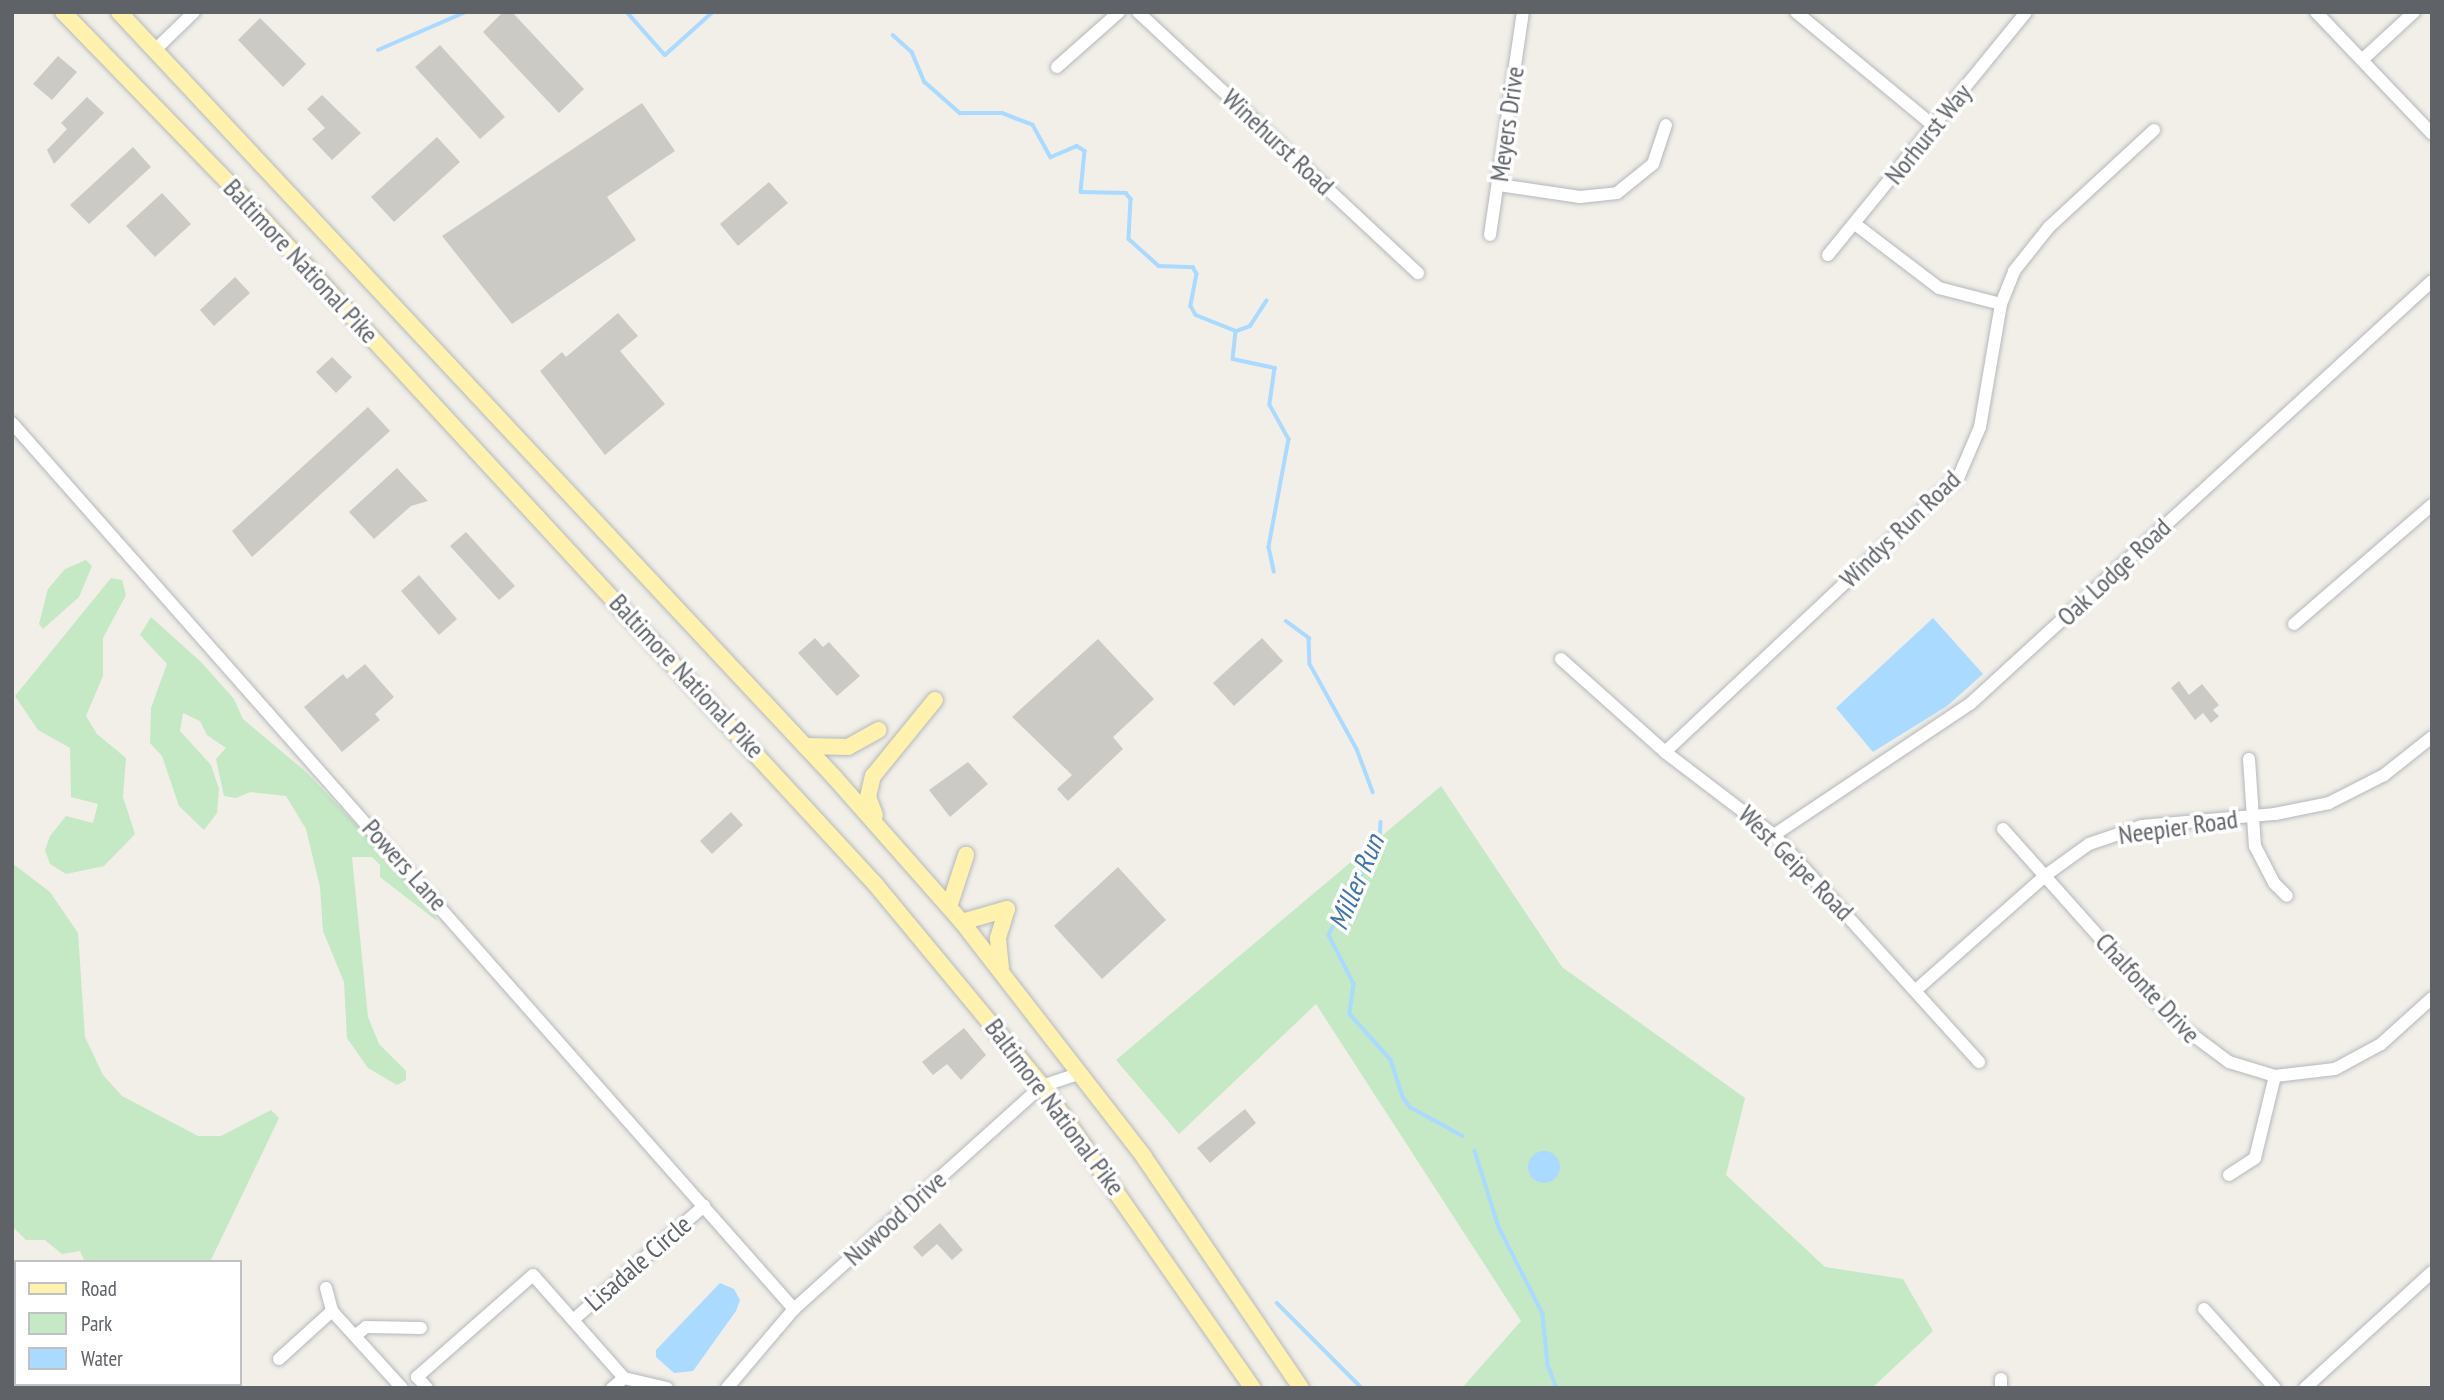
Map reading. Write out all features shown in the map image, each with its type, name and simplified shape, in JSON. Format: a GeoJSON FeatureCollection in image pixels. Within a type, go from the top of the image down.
{"type":"FeatureCollection","features":[{"type":"Feature","properties":{"kind":"main road","name":"Baltimore National Pike"},"geometry":{"type":"LineString","coordinates":[[63,12],[243,198],[806,804],[1042,1086],[1253,1388]]}},
{"type":"Feature","properties":{"kind":"main road","name":"Baltimore National Pike"},"geometry":{"type":"LineString","coordinates":[[120,12],[157,48],[897,846],[1002,971],[1081,1073],[1301,1388]]}},
{"type":"Feature","properties":{"kind":"main road"},"geometry":{"type":"LineString","coordinates":[[897,846],[869,807],[869,786],[935,701]]}},
{"type":"Feature","properties":{"kind":"main road"},"geometry":{"type":"LineString","coordinates":[[806,746],[848,747],[879,730]]}},
{"type":"Feature","properties":{"kind":"main road"},"geometry":{"type":"LineString","coordinates":[[949,907],[966,855]]}},
{"type":"Feature","properties":{"kind":"main road"},"geometry":{"type":"LineString","coordinates":[[962,922],[1007,909],[998,938],[1002,971]]}},
{"type":"Feature","properties":{"kind":"street"},"geometry":{"type":"LineString","coordinates":[[157,48],[194,12]]}},
{"type":"Feature","properties":{"kind":"street"},"geometry":{"type":"LineString","coordinates":[[1057,67],[1119,12]]}},
{"type":"Feature","properties":{"kind":"street","name":"Winehurst Road"},"geometry":{"type":"LineString","coordinates":[[1138,12],[1418,273]]}},
{"type":"Feature","properties":{"kind":"street","name":"Meyers Drive"},"geometry":{"type":"LineString","coordinates":[[1490,235],[1523,12]]}},
{"type":"Feature","properties":{"kind":"street"},"geometry":{"type":"LineString","coordinates":[[1796,12],[1934,126]]}},
{"type":"Feature","properties":{"kind":"street","name":"Norhurst Way"},"geometry":{"type":"LineString","coordinates":[[1828,255],[2026,12]]}},
{"type":"Feature","properties":{"kind":"street"},"geometry":{"type":"LineString","coordinates":[[2316,12],[2432,134]]}},
{"type":"Feature","properties":{"kind":"street"},"geometry":{"type":"LineString","coordinates":[[2362,60],[2414,12]]}},
{"type":"Feature","properties":{"kind":"street"},"geometry":{"type":"LineString","coordinates":[[1499,185],[1580,197],[1617,193],[1653,164],[1666,125]]}},
{"type":"Feature","properties":{"kind":"street","name":"Windys Run Road"},"geometry":{"type":"LineString","coordinates":[[1665,752],[1959,476],[1980,427],[2001,304],[2035,242],[2154,130]]}},
{"type":"Feature","properties":{"kind":"street"},"geometry":{"type":"LineString","coordinates":[[1855,224],[1922,278],[2001,304]]}},
{"type":"Feature","properties":{"kind":"street","name":"Oak Lodge Road"},"geometry":{"type":"LineString","coordinates":[[1774,835],[1970,704],[2432,281]]}},
{"type":"Feature","properties":{"kind":"street","name":"Powers Lane"},"geometry":{"type":"LineString","coordinates":[[12,423],[794,1309]]}},
{"type":"Feature","properties":{"kind":"street"},"geometry":{"type":"LineString","coordinates":[[2294,624],[2432,505]]}},
{"type":"Feature","properties":{"kind":"street","name":"West Geipe Road"},"geometry":{"type":"LineString","coordinates":[[1561,659],[1665,752],[1774,835],[1979,1062]]}},
{"type":"Feature","properties":{"kind":"street","name":"Neepier Road"},"geometry":{"type":"LineString","coordinates":[[1916,990],[2046,875],[2116,832],[2250,817],[2329,803],[2359,791],[2432,737]]}},
{"type":"Feature","properties":{"kind":"street"},"geometry":{"type":"LineString","coordinates":[[2249,759],[2250,817],[2263,866],[2287,896]]}},
{"type":"Feature","properties":{"kind":"street","name":"Chalfonte Drive"},"geometry":{"type":"LineString","coordinates":[[2003,829],[2195,1041],[2229,1062],[2275,1076],[2309,1074],[2358,1060],[2432,998]]}},
{"type":"Feature","properties":{"kind":"street","name":"Nuwood Drive"},"geometry":{"type":"LineString","coordinates":[[727,1388],[794,1309],[1042,1086],[1081,1073]]}},
{"type":"Feature","properties":{"kind":"street"},"geometry":{"type":"LineString","coordinates":[[2229,1175],[2255,1158],[2275,1076]]}},
{"type":"Feature","properties":{"kind":"street","name":"Lisadale Circle"},"geometry":{"type":"LineString","coordinates":[[573,1320],[704,1206]]}},
{"type":"Feature","properties":{"kind":"street"},"geometry":{"type":"LineString","coordinates":[[2305,1388],[2432,1272]]}},
{"type":"Feature","properties":{"kind":"street","name":"Lisadale Circle"},"geometry":{"type":"LineString","coordinates":[[427,1388],[417,1377],[533,1275],[624,1378]]}},
{"type":"Feature","properties":{"kind":"street"},"geometry":{"type":"LineString","coordinates":[[326,1288],[332,1311],[402,1388]]}},
{"type":"Feature","properties":{"kind":"street"},"geometry":{"type":"LineString","coordinates":[[2204,1309],[2275,1388]]}},
{"type":"Feature","properties":{"kind":"street"},"geometry":{"type":"LineString","coordinates":[[279,1359],[332,1311]]}},
{"type":"Feature","properties":{"kind":"street"},"geometry":{"type":"LineString","coordinates":[[355,1336],[366,1327],[421,1328]]}},
{"type":"Feature","properties":{"kind":"street"},"geometry":{"type":"LineString","coordinates":[[612,1388],[624,1378],[667,1388]]}},
{"type":"Feature","properties":{"kind":"green space"},"geometry":{"type":"Polygon","coordinates":[[[86,560],[92,566],[79,597],[43,629],[39,624],[48,589],[65,569],[86,560]]]}},
{"type":"Feature","properties":{"kind":"green space"},"geometry":{"type":"Polygon","coordinates":[[[111,578],[122,580],[126,595],[103,638],[103,676],[86,716],[97,734],[126,758],[123,797],[135,834],[104,866],[66,874],[50,864],[45,850],[50,836],[66,816],[93,823],[98,804],[71,797],[70,748],[38,730],[15,696],[111,578]]]}},
{"type":"Feature","properties":{"kind":"green space"},"geometry":{"type":"Polygon","coordinates":[[[151,617],[201,662],[234,699],[243,719],[306,772],[430,902],[437,921],[380,877],[380,865],[372,857],[352,857],[368,1017],[379,1044],[406,1071],[406,1080],[397,1085],[368,1068],[347,1038],[344,982],[323,931],[320,887],[306,829],[286,796],[250,792],[236,798],[224,796],[216,759],[226,748],[207,735],[200,721],[183,713],[180,731],[211,765],[219,789],[217,813],[204,830],[179,806],[162,756],[150,743],[151,708],[167,664],[140,635],[151,617]]]}},
{"type":"Feature","properties":{"kind":"green space"},"geometry":{"type":"Polygon","coordinates":[[[1441,786],[1562,967],[1745,1098],[1726,1175],[1825,1267],[1903,1279],[1933,1331],[1872,1388],[1462,1388],[1521,1321],[1316,1004],[1179,1134],[1116,1060],[1441,786]]]}},
{"type":"Feature","properties":{"kind":"green space"},"geometry":{"type":"Polygon","coordinates":[[[12,863],[50,892],[78,933],[85,1037],[103,1075],[122,1096],[198,1136],[221,1136],[271,1110],[279,1118],[211,1260],[84,1260],[80,1251],[62,1254],[45,1240],[26,1240],[13,1227],[12,863]]]}},
{"type":"Feature","properties":{"kind":"water"},"geometry":{"type":"Polygon","coordinates":[[[1933,618],[1983,674],[1947,706],[1873,752],[1836,708],[1933,618]]]}},
{"type":"Feature","properties":{"kind":"water"},"geometry":{"type":"Polygon","coordinates":[[[1544,1151],[1555,1156],[1560,1167],[1555,1178],[1544,1183],[1533,1178],[1528,1167],[1533,1156],[1544,1151]]]}},
{"type":"Feature","properties":{"kind":"water"},"geometry":{"type":"Polygon","coordinates":[[[720,1283],[734,1289],[740,1300],[736,1311],[693,1371],[674,1373],[656,1357],[656,1350],[720,1283]]]}},
{"type":"Feature","properties":{"kind":"building"},"geometry":{"type":"Polygon","coordinates":[[[503,12],[512,12],[584,89],[559,113],[483,32],[503,12]]]}},
{"type":"Feature","properties":{"kind":"building"},"geometry":{"type":"Polygon","coordinates":[[[260,18],[306,64],[283,87],[238,40],[260,18]]]}},
{"type":"Feature","properties":{"kind":"building"},"geometry":{"type":"Polygon","coordinates":[[[440,45],[505,117],[480,139],[415,67],[440,45]]]}},
{"type":"Feature","properties":{"kind":"building"},"geometry":{"type":"Polygon","coordinates":[[[58,56],[77,72],[52,100],[33,84],[58,56]]]}},
{"type":"Feature","properties":{"kind":"building"},"geometry":{"type":"Polygon","coordinates":[[[322,95],[361,133],[332,160],[312,139],[325,128],[307,109],[322,95]]]}},
{"type":"Feature","properties":{"kind":"building"},"geometry":{"type":"Polygon","coordinates":[[[87,97],[104,113],[54,164],[47,150],[67,129],[61,123],[87,97]]]}},
{"type":"Feature","properties":{"kind":"building"},"geometry":{"type":"Polygon","coordinates":[[[642,103],[675,151],[607,197],[636,240],[512,324],[442,236],[642,103]]]}},
{"type":"Feature","properties":{"kind":"building"},"geometry":{"type":"Polygon","coordinates":[[[437,137],[460,162],[394,222],[371,197],[437,137]]]}},
{"type":"Feature","properties":{"kind":"building"},"geometry":{"type":"Polygon","coordinates":[[[133,147],[151,167],[89,224],[70,205],[133,147]]]}},
{"type":"Feature","properties":{"kind":"building"},"geometry":{"type":"Polygon","coordinates":[[[769,182],[788,203],[738,246],[720,224],[769,182]]]}},
{"type":"Feature","properties":{"kind":"building"},"geometry":{"type":"Polygon","coordinates":[[[162,193],[191,224],[155,257],[126,226],[162,193]]]}},
{"type":"Feature","properties":{"kind":"building"},"geometry":{"type":"Polygon","coordinates":[[[235,277],[250,293],[214,326],[200,310],[235,277]]]}},
{"type":"Feature","properties":{"kind":"building"},"geometry":{"type":"Polygon","coordinates":[[[618,313],[638,336],[620,351],[665,404],[605,455],[540,371],[562,352],[566,357],[618,313]]]}},
{"type":"Feature","properties":{"kind":"building"},"geometry":{"type":"Polygon","coordinates":[[[332,357],[352,377],[336,393],[316,372],[332,357]]]}},
{"type":"Feature","properties":{"kind":"building"},"geometry":{"type":"Polygon","coordinates":[[[368,407],[390,431],[252,557],[232,531],[368,407]]]}},
{"type":"Feature","properties":{"kind":"building"},"geometry":{"type":"Polygon","coordinates":[[[397,468],[428,501],[411,506],[374,539],[349,512],[397,468]]]}},
{"type":"Feature","properties":{"kind":"building"},"geometry":{"type":"Polygon","coordinates":[[[466,532],[515,586],[499,600],[450,546],[466,532]]]}},
{"type":"Feature","properties":{"kind":"building"},"geometry":{"type":"Polygon","coordinates":[[[419,575],[457,619],[439,635],[401,591],[419,575]]]}},
{"type":"Feature","properties":{"kind":"building"},"geometry":{"type":"Polygon","coordinates":[[[815,638],[823,647],[829,642],[860,676],[837,696],[798,653],[815,638]]]}},
{"type":"Feature","properties":{"kind":"building"},"geometry":{"type":"Polygon","coordinates":[[[1262,638],[1283,661],[1234,706],[1213,683],[1262,638]]]}},
{"type":"Feature","properties":{"kind":"building"},"geometry":{"type":"Polygon","coordinates":[[[1098,639],[1154,699],[1113,737],[1123,749],[1068,801],[1057,789],[1072,775],[1012,717],[1098,639]]]}},
{"type":"Feature","properties":{"kind":"building"},"geometry":{"type":"Polygon","coordinates":[[[365,664],[394,697],[375,714],[380,720],[342,752],[304,707],[343,674],[347,679],[365,664]]]}},
{"type":"Feature","properties":{"kind":"building"},"geometry":{"type":"Polygon","coordinates":[[[2179,681],[2189,695],[2202,684],[2219,705],[2213,710],[2219,716],[2211,723],[2203,713],[2195,720],[2171,688],[2179,681]]]}},
{"type":"Feature","properties":{"kind":"building"},"geometry":{"type":"Polygon","coordinates":[[[968,762],[988,784],[950,817],[929,790],[968,762]]]}},
{"type":"Feature","properties":{"kind":"building"},"geometry":{"type":"Polygon","coordinates":[[[731,812],[743,825],[712,854],[700,841],[731,812]]]}},
{"type":"Feature","properties":{"kind":"building"},"geometry":{"type":"Polygon","coordinates":[[[1118,867],[1166,920],[1102,979],[1054,926],[1118,867]]]}},
{"type":"Feature","properties":{"kind":"building"},"geometry":{"type":"Polygon","coordinates":[[[964,1028],[986,1055],[961,1080],[947,1064],[933,1075],[922,1062],[964,1028]]]}},
{"type":"Feature","properties":{"kind":"building"},"geometry":{"type":"Polygon","coordinates":[[[1245,1109],[1256,1123],[1210,1163],[1197,1148],[1245,1109]]]}},
{"type":"Feature","properties":{"kind":"building"},"geometry":{"type":"Polygon","coordinates":[[[940,1223],[963,1250],[952,1260],[937,1244],[922,1257],[913,1247],[940,1223]]]}},
{"type":"Feature","properties":{"kind":"waterway","name":"Miller Run"},"geometry":{"type":"LineString","coordinates":[[378,50],[466,12]]}},
{"type":"Feature","properties":{"kind":"waterway","name":"Miller Run"},"geometry":{"type":"LineString","coordinates":[[627,12],[665,55],[713,12]]}},
{"type":"Feature","properties":{"kind":"waterway","name":"Miller Run"},"geometry":{"type":"LineString","coordinates":[[893,35],[912,52],[925,82],[960,113],[1002,113],[1033,125],[1051,157],[1077,146],[1085,151],[1081,192],[1126,193],[1131,199],[1129,239],[1159,266],[1193,267],[1197,274],[1191,306],[1196,315],[1236,331],[1233,359],[1275,368],[1270,405],[1289,439],[1269,547],[1274,571]]}},
{"type":"Feature","properties":{"kind":"waterway"},"geometry":{"type":"LineString","coordinates":[[1237,331],[1250,326],[1266,301]]}},
{"type":"Feature","properties":{"kind":"waterway","name":"Miller Run"},"geometry":{"type":"LineString","coordinates":[[1286,621],[1309,638],[1310,664],[1357,749],[1373,792]]}},
{"type":"Feature","properties":{"kind":"waterway","name":"Miller Run"},"geometry":{"type":"LineString","coordinates":[[1381,822],[1380,841],[1329,935],[1354,984],[1350,1014],[1391,1060],[1403,1097],[1410,1107],[1463,1136]]}},
{"type":"Feature","properties":{"kind":"waterway","name":"Miller Run"},"geometry":{"type":"LineString","coordinates":[[1475,1151],[1499,1227],[1543,1314],[1548,1365],[1557,1388]]}},
{"type":"Feature","properties":{"kind":"waterway"},"geometry":{"type":"LineString","coordinates":[[1277,1303],[1362,1388]]}}]}
